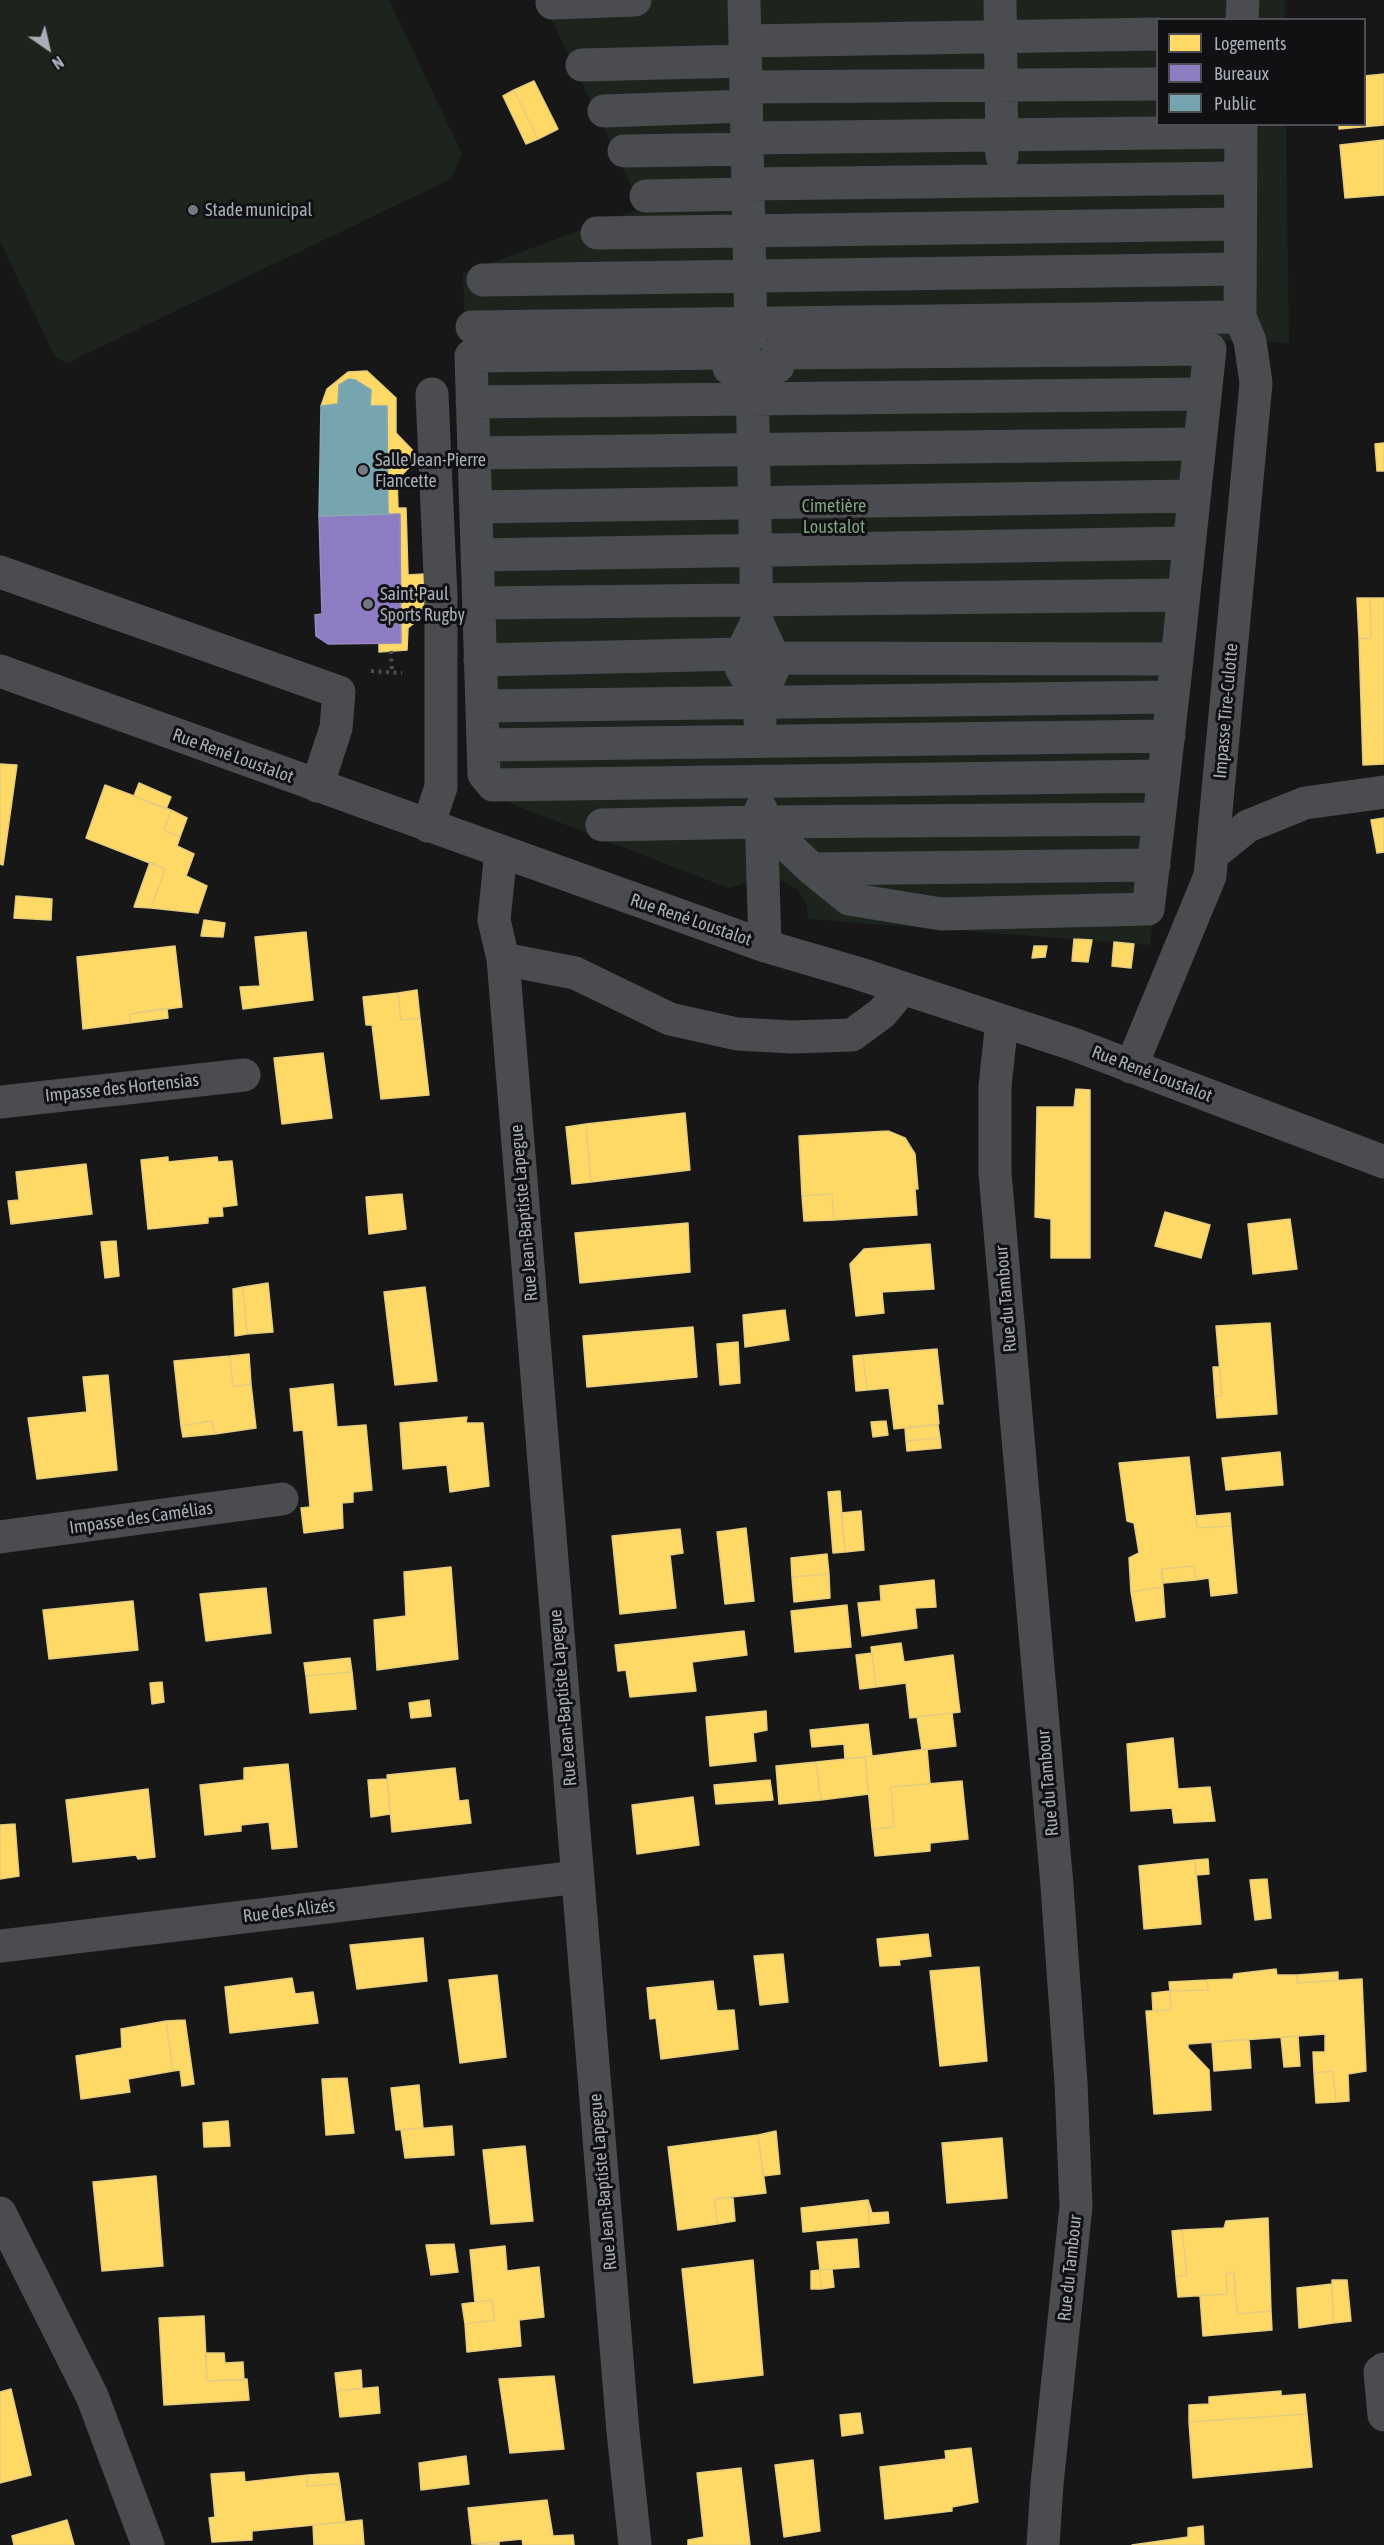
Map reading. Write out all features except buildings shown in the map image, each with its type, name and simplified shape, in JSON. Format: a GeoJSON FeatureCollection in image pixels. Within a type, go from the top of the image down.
{"type":"FeatureCollection","features":[{"type":"Feature","properties":{"kind":"street"},"geometry":{"type":"LineString","coordinates":[[552,3],[635,0]]}},
{"type":"Feature","properties":{"kind":"street"},"geometry":{"type":"LineString","coordinates":[[744,0],[757,611],[774,658],[774,667],[760,701],[765,946]]}},
{"type":"Feature","properties":{"kind":"street"},"geometry":{"type":"LineString","coordinates":[[1000,0],[1004,320]]}},
{"type":"Feature","properties":{"kind":"street"},"geometry":{"type":"LineString","coordinates":[[1242,18],[1243,0]]}},
{"type":"Feature","properties":{"kind":"street"},"geometry":{"type":"LineString","coordinates":[[624,151],[746,97],[1000,37],[1156,34]]}},
{"type":"Feature","properties":{"kind":"street"},"geometry":{"type":"LineString","coordinates":[[582,65],[746,97],[1002,134],[1241,128]]}},
{"type":"Feature","properties":{"kind":"street"},"geometry":{"type":"LineString","coordinates":[[604,111],[746,97],[1001,86],[1156,84]]}},
{"type":"Feature","properties":{"kind":"street","name":"Impasse Tire-Culotte"},"geometry":{"type":"LineString","coordinates":[[1131,1067],[1210,876],[1256,383],[1245,329],[1239,269],[1241,128]]}},
{"type":"Feature","properties":{"kind":"street"},"geometry":{"type":"LineString","coordinates":[[645,196],[748,189],[1003,181],[1240,178]]}},
{"type":"Feature","properties":{"kind":"street"},"geometry":{"type":"LineString","coordinates":[[597,233],[1239,224]]}},
{"type":"Feature","properties":{"kind":"street"},"geometry":{"type":"LineString","coordinates":[[483,280],[1239,269]]}},
{"type":"Feature","properties":{"kind":"street"},"geometry":{"type":"LineString","coordinates":[[472,402],[752,357],[1004,320],[1245,329]]}},
{"type":"Feature","properties":{"kind":"street"},"geometry":{"type":"LineString","coordinates":[[472,327],[752,357],[1205,394]]}},
{"type":"Feature","properties":{"kind":"street"},"geometry":{"type":"LineString","coordinates":[[762,822],[812,869],[849,898],[953,914],[1148,909],[1169,736],[1210,349],[778,353],[778,366],[752,357],[729,368],[730,353],[471,356],[484,774],[493,785],[1164,776]]}},
{"type":"Feature","properties":{"kind":"street"},"geometry":{"type":"LineString","coordinates":[[428,826],[441,787],[441,597],[432,394]]}},
{"type":"Feature","properties":{"kind":"street"},"geometry":{"type":"LineString","coordinates":[[474,453],[1200,444]]}},
{"type":"Feature","properties":{"kind":"street"},"geometry":{"type":"LineString","coordinates":[[476,507],[1194,496]]}},
{"type":"Feature","properties":{"kind":"street"},"geometry":{"type":"LineString","coordinates":[[477,555],[1189,543]]}},
{"type":"Feature","properties":{"kind":"street"},"geometry":{"type":"LineString","coordinates":[[0,572],[339,692],[336,728],[317,786]]}},
{"type":"Feature","properties":{"kind":"street"},"geometry":{"type":"LineString","coordinates":[[479,603],[757,611],[1183,595]]}},
{"type":"Feature","properties":{"kind":"street"},"geometry":{"type":"LineString","coordinates":[[757,611],[741,654],[741,668],[760,701]]}},
{"type":"Feature","properties":{"kind":"street"},"geometry":{"type":"LineString","coordinates":[[480,660],[741,654]]}},
{"type":"Feature","properties":{"kind":"street"},"geometry":{"type":"LineString","coordinates":[[774,658],[1177,659]]}},
{"type":"Feature","properties":{"kind":"street","name":"Rue René Loustalot"},"geometry":{"type":"LineString","coordinates":[[0,671],[765,946],[1002,1021],[1384,1162]]}},
{"type":"Feature","properties":{"kind":"street"},"geometry":{"type":"LineString","coordinates":[[482,706],[1173,697]]}},
{"type":"Feature","properties":{"kind":"street"},"geometry":{"type":"LineString","coordinates":[[483,745],[1169,736]]}},
{"type":"Feature","properties":{"kind":"street"},"geometry":{"type":"LineString","coordinates":[[1212,855],[1248,826],[1305,803],[1384,792]]}},
{"type":"Feature","properties":{"kind":"street"},"geometry":{"type":"LineString","coordinates":[[602,825],[1159,819]]}},
{"type":"Feature","properties":{"kind":"street","name":"Rue Jean-Baptiste Lapegue"},"geometry":{"type":"LineString","coordinates":[[501,851],[494,920],[503,958],[623,2432],[635,2545]]}},
{"type":"Feature","properties":{"kind":"street"},"geometry":{"type":"LineString","coordinates":[[812,869],[1154,865]]}},
{"type":"Feature","properties":{"kind":"street"},"geometry":{"type":"LineString","coordinates":[[503,958],[575,973],[670,1018],[737,1034],[792,1037],[852,1035],[882,1012],[902,989]]}},
{"type":"Feature","properties":{"kind":"street","name":"Rue du Tambour"},"geometry":{"type":"LineString","coordinates":[[1002,1021],[995,1086],[995,1173],[1057,1886],[1071,2083],[1076,2206],[1047,2484],[1043,2545]]}},
{"type":"Feature","properties":{"kind":"street","name":"Impasse des Hortensias"},"geometry":{"type":"LineString","coordinates":[[0,1102],[244,1075]]}},
{"type":"Feature","properties":{"kind":"street","name":"Impasse des Camélias"},"geometry":{"type":"LineString","coordinates":[[0,1537],[282,1499]]}},
{"type":"Feature","properties":{"kind":"street","name":"Rue des Alizés"},"geometry":{"type":"LineString","coordinates":[[0,1946],[578,1877]]}},
{"type":"Feature","properties":{"kind":"street"},"geometry":{"type":"LineString","coordinates":[[0,2213],[92,2396],[148,2545]]}},
{"type":"Feature","properties":{"kind":"street"},"geometry":{"type":"LineString","coordinates":[[1384,2369],[1380,2372],[1384,2415]]}},
{"type":"Feature","properties":{"kind":"path"},"geometry":{"type":"LineString","coordinates":[[391,651],[392,673]]}},
{"type":"Feature","properties":{"kind":"green space","name":"Stade municipal"},"geometry":{"type":"Polygon","coordinates":[[[0,0],[389,0],[462,154],[451,179],[67,363],[55,357],[0,241],[0,0]]]}},
{"type":"Feature","properties":{"kind":"green space","name":"Cimetière Loustalot"},"geometry":{"type":"Polygon","coordinates":[[[542,0],[1285,0],[1285,18],[1156,18],[1156,126],[1286,126],[1289,343],[1220,340],[1150,945],[808,919],[807,905],[798,890],[784,881],[747,883],[728,888],[479,791],[463,273],[642,208],[542,0]]]}},
{"type":"Feature","properties":{"kind":"place","name":"Stade municipal"},"geometry":{"type":"Point","coordinates":[193,210]}},
{"type":"Feature","properties":{"kind":"place","name":"Salle Jean-Pierre Fiancette"},"geometry":{"type":"Point","coordinates":[363,470]}},
{"type":"Feature","properties":{"kind":"place","name":"Saint-Paul Sports Rugby"},"geometry":{"type":"Point","coordinates":[368,604]}}]}
